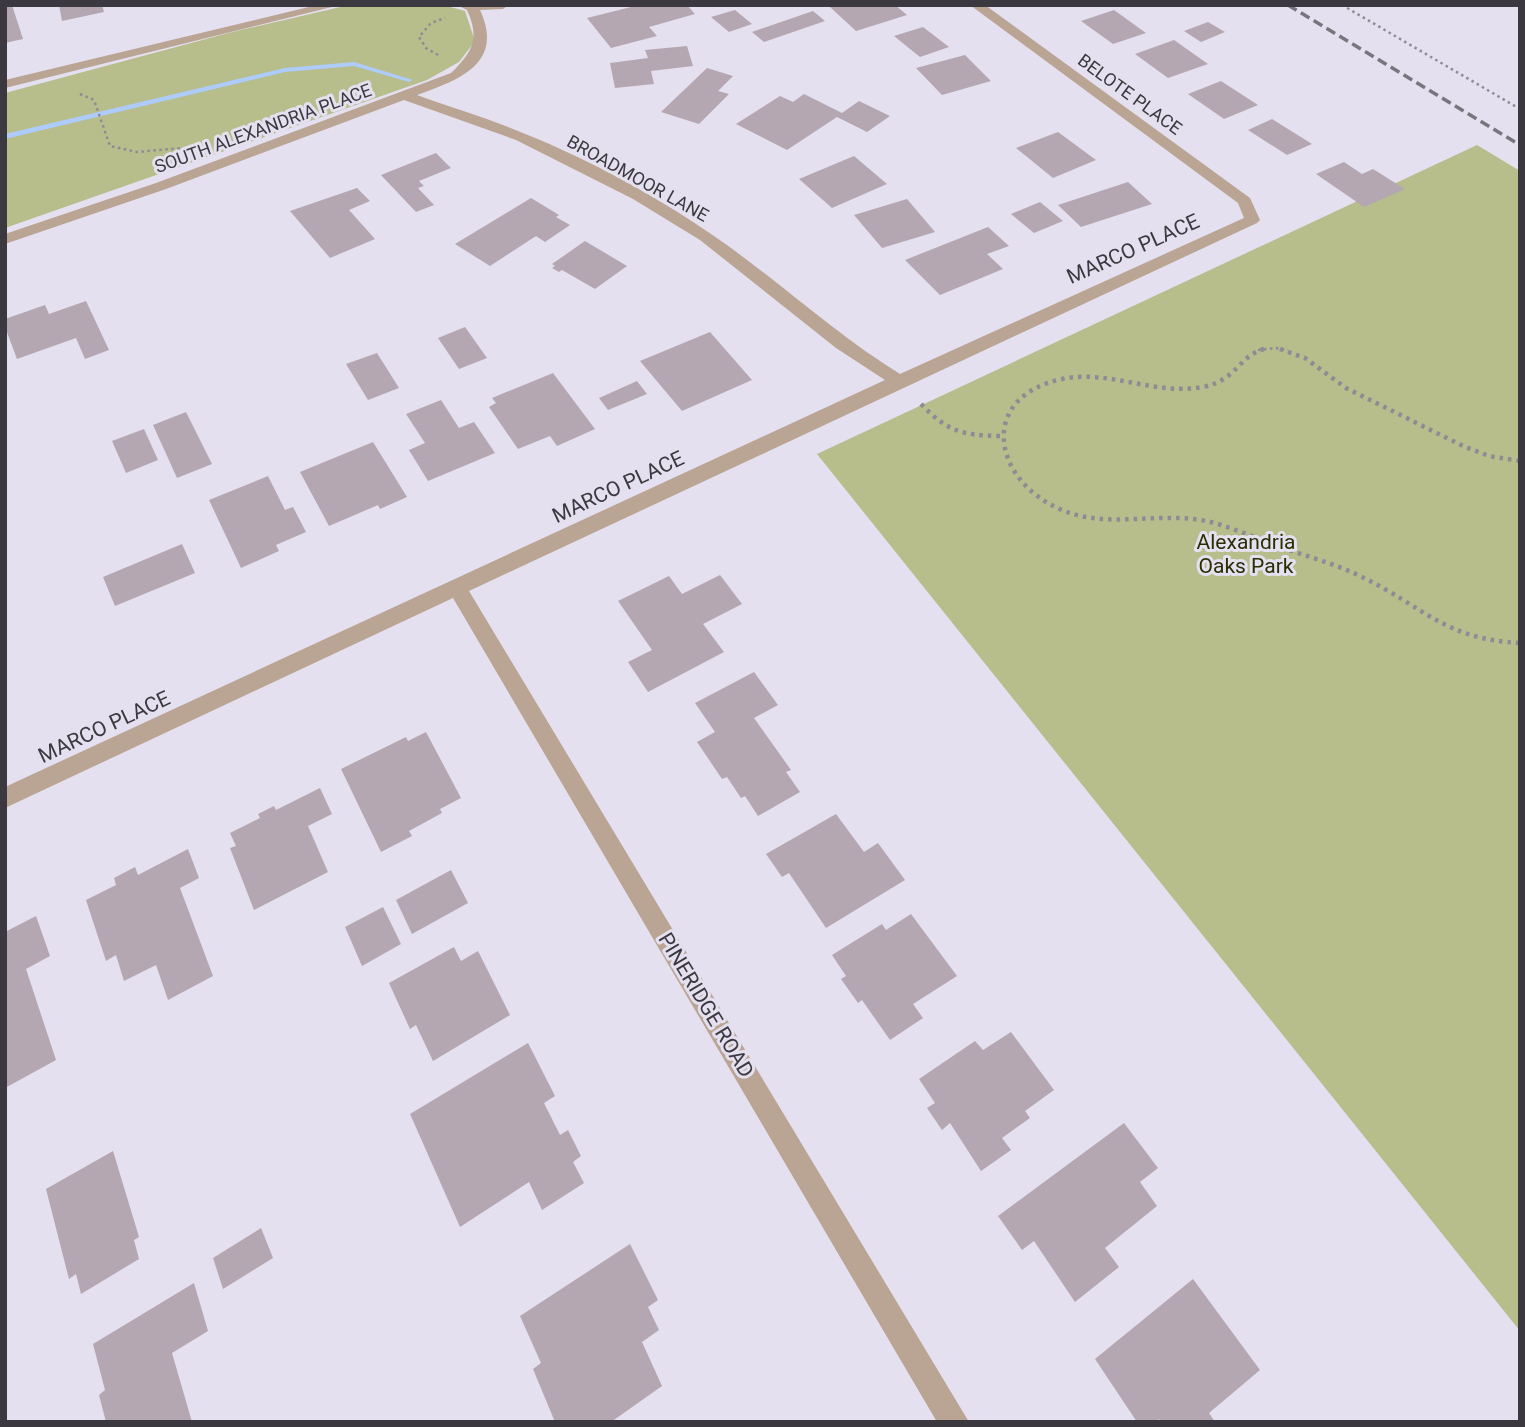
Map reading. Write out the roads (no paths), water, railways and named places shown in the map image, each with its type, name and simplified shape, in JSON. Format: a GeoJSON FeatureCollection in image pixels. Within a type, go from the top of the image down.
{"type":"FeatureCollection","features":[{"type":"Feature","properties":{"kind":"street"},"geometry":{"type":"LineString","coordinates":[[5,84],[334,5]]}},
{"type":"Feature","properties":{"kind":"street"},"geometry":{"type":"LineString","coordinates":[[468,6],[503,5]]}},
{"type":"Feature","properties":{"kind":"street","name":"BELOTE PLACE"},"geometry":{"type":"LineString","coordinates":[[976,5],[1245,201],[1252,220]]}},
{"type":"Feature","properties":{"kind":"street","name":"SOUTH ALEXANDRIA PLACE"},"geometry":{"type":"LineString","coordinates":[[5,239],[161,186],[456,76],[479,53],[483,31],[468,6]]}},
{"type":"Feature","properties":{"kind":"street","name":"BROADMOOR LANE"},"geometry":{"type":"LineString","coordinates":[[406,96],[519,136],[591,170],[677,219],[751,270],[870,364],[899,381]]}},
{"type":"Feature","properties":{"kind":"street","name":"MARCO PLACE"},"geometry":{"type":"LineString","coordinates":[[5,798],[899,381],[1252,220]]}},
{"type":"Feature","properties":{"kind":"street","name":"PINERIDGE ROAD"},"geometry":{"type":"LineString","coordinates":[[457,588],[954,1422]]}},
{"type":"Feature","properties":{"kind":"waterway"},"geometry":{"type":"LineString","coordinates":[[5,137],[285,70],[354,64],[409,80]]}},
{"type":"Feature","properties":{"kind":"railway"},"geometry":{"type":"LineString","coordinates":[[1288,5],[1520,145]]}},
{"type":"Feature","properties":{"kind":"park label","name":"Alexandria Oaks Park"},"geometry":{"type":"Point","coordinates":[1246,554]}}]}
